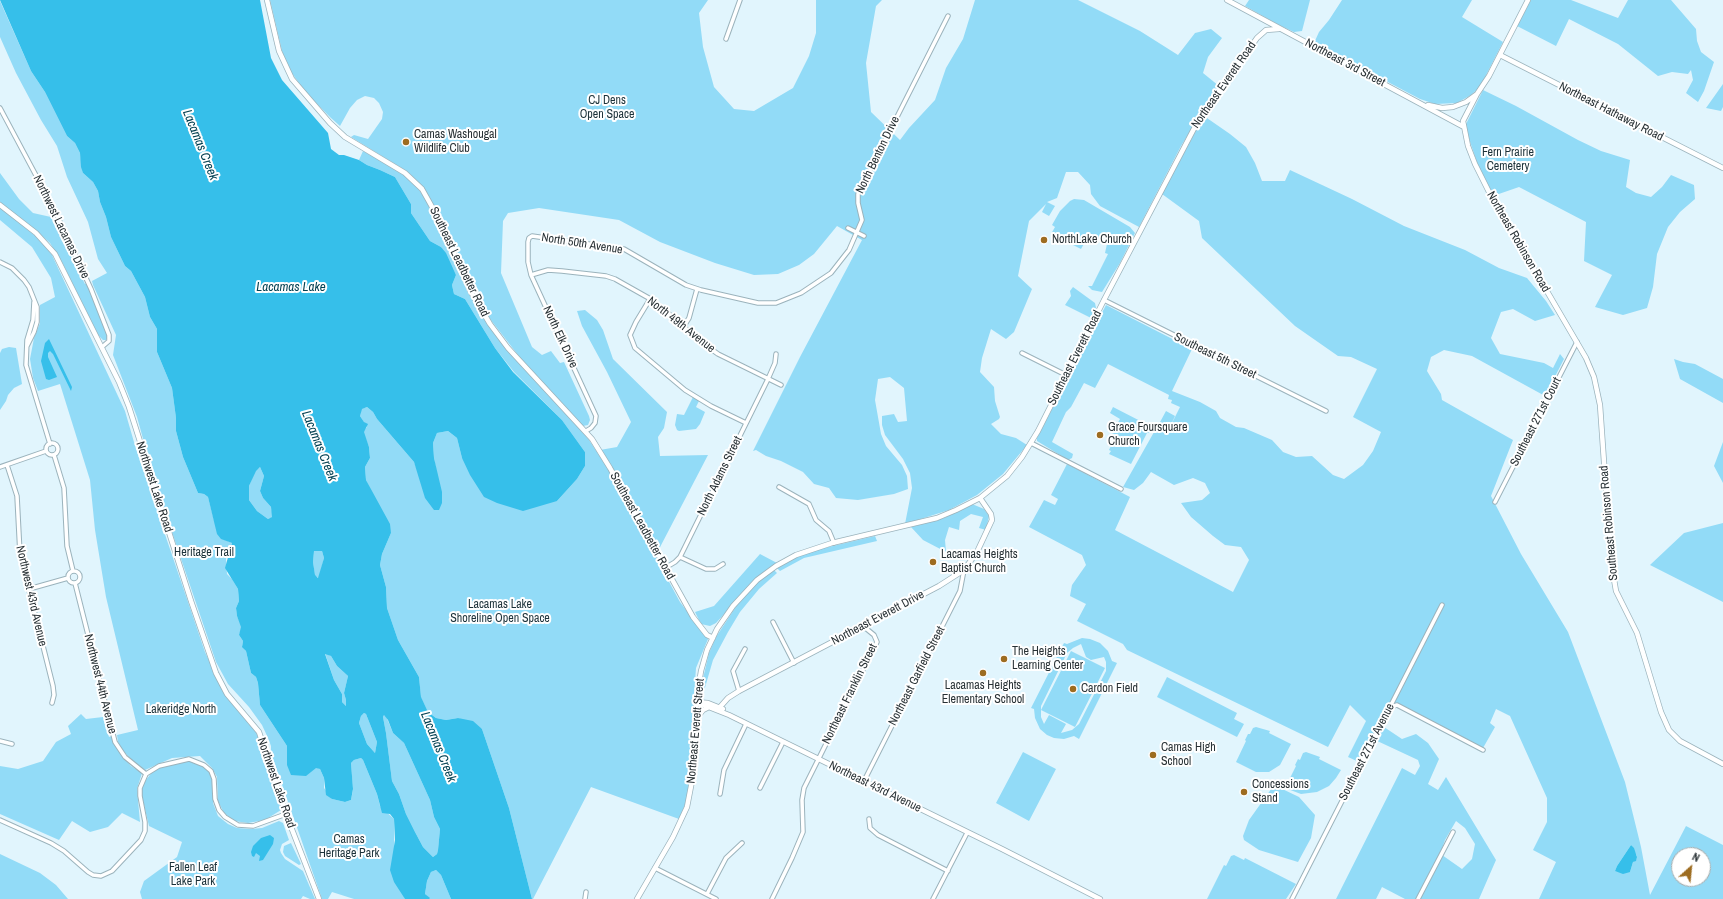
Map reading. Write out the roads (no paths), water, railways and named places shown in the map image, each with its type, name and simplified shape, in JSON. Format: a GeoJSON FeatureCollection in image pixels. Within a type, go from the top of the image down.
{"type":"FeatureCollection","features":[{"type":"Feature","properties":{"kind":"street","name":"Southeast Leadbetter Road"},"geometry":{"type":"LineString","coordinates":[[267,0],[279,51],[288,72],[296,84],[330,123],[345,137],[405,173],[422,189],[436,214],[471,292],[490,324],[508,348],[586,431],[610,468],[695,621],[707,635],[713,638]]}},
{"type":"Feature","properties":{"kind":"street"},"geometry":{"type":"LineString","coordinates":[[726,39],[740,0]]}},
{"type":"Feature","properties":{"kind":"street","name":"Northeast 3rd Street"},"geometry":{"type":"LineString","coordinates":[[1227,0],[1464,127]]}},
{"type":"Feature","properties":{"kind":"street","name":"Northeast Robinson Road"},"geometry":{"type":"LineString","coordinates":[[1528,0],[1484,85],[1477,94],[1465,116],[1464,127],[1468,146],[1479,174],[1576,342]]}},
{"type":"Feature","properties":{"kind":"street","name":"North Benton Drive"},"geometry":{"type":"LineString","coordinates":[[697,289],[767,304],[783,301],[812,287],[830,274],[846,255],[862,220],[858,203],[858,194],[948,16]]}},
{"type":"Feature","properties":{"kind":"street","name":"Northeast Everett Road"},"geometry":{"type":"LineString","coordinates":[[1191,133],[1205,109],[1256,38],[1266,30],[1279,29]]}},
{"type":"Feature","properties":{"kind":"street","name":"Northeast Hathaway Road"},"geometry":{"type":"LineString","coordinates":[[1500,55],[1723,168]]}},
{"type":"Feature","properties":{"kind":"street"},"geometry":{"type":"LineString","coordinates":[[1422,104],[1434,107],[1449,107],[1466,102],[1477,94]]}},
{"type":"Feature","properties":{"kind":"street","name":"Northwest Lacamas Drive"},"geometry":{"type":"LineString","coordinates":[[0,108],[55,211],[91,289],[109,335],[109,341],[102,347]]}},
{"type":"Feature","properties":{"kind":"street"},"geometry":{"type":"LineString","coordinates":[[0,118],[4,116]]}},
{"type":"Feature","properties":{"kind":"street","name":"Southeast Everett Road"},"geometry":{"type":"LineString","coordinates":[[903,527],[947,514],[980,498],[1007,476],[1031,443],[1191,133]]}},
{"type":"Feature","properties":{"kind":"street","name":"Northwest Lake Road"},"geometry":{"type":"LineString","coordinates":[[0,205],[36,233],[55,254],[119,382],[129,407],[186,586],[216,673],[227,694],[259,732],[286,814],[319,899]]}},
{"type":"Feature","properties":{"kind":"street"},"geometry":{"type":"LineString","coordinates":[[848,228],[864,236]]}},
{"type":"Feature","properties":{"kind":"street","name":"North 50th Avenue"},"geometry":{"type":"LineString","coordinates":[[529,238],[532,236],[624,249],[680,282],[697,289]]}},
{"type":"Feature","properties":{"kind":"street","name":"North Elk Drive"},"geometry":{"type":"LineString","coordinates":[[529,238],[528,262],[531,275],[596,416],[595,423],[586,431]]}},
{"type":"Feature","properties":{"kind":"street","name":"Northwest 44th Avenue"},"geometry":{"type":"LineString","coordinates":[[0,262],[12,268],[24,280],[29,287],[37,307],[37,322],[32,340],[27,346],[27,371],[50,444],[55,444],[57,448],[57,452],[54,455],[64,493],[67,546],[73,571],[78,572],[80,576],[79,581],[75,583],[115,742],[125,757],[146,774]]}},
{"type":"Feature","properties":{"kind":"street","name":"North 49th Avenue"},"geometry":{"type":"LineString","coordinates":[[531,275],[548,270],[555,270],[606,276],[622,282],[650,299],[718,354],[781,385]]}},
{"type":"Feature","properties":{"kind":"street"},"geometry":{"type":"LineString","coordinates":[[684,326],[689,318],[697,289]]}},
{"type":"Feature","properties":{"kind":"street"},"geometry":{"type":"LineString","coordinates":[[650,299],[633,327],[630,335],[635,348],[685,390],[712,406],[746,423]]}},
{"type":"Feature","properties":{"kind":"street","name":"Southeast 5th Street"},"geometry":{"type":"LineString","coordinates":[[1104,300],[1326,411]]}},
{"type":"Feature","properties":{"kind":"street","name":"Southeast 271st Court"},"geometry":{"type":"LineString","coordinates":[[1495,502],[1576,342]]}},
{"type":"Feature","properties":{"kind":"street","name":"Southeast Robinson Road"},"geometry":{"type":"LineString","coordinates":[[1576,342],[1594,377],[1600,405],[1613,580],[1622,604],[1637,633],[1666,724],[1672,734],[1680,741],[1723,764]]}},
{"type":"Feature","properties":{"kind":"street"},"geometry":{"type":"LineString","coordinates":[[1022,353],[1066,375]]}},
{"type":"Feature","properties":{"kind":"street","name":"North Adams Street"},"geometry":{"type":"LineString","coordinates":[[665,568],[677,561],[680,557],[768,379],[775,363],[776,354]]}},
{"type":"Feature","properties":{"kind":"street"},"geometry":{"type":"LineString","coordinates":[[1031,443],[1121,489]]}},
{"type":"Feature","properties":{"kind":"street"},"geometry":{"type":"LineString","coordinates":[[46,451],[47,446],[50,444]]}},
{"type":"Feature","properties":{"kind":"street"},"geometry":{"type":"LineString","coordinates":[[46,451],[49,454],[54,455]]}},
{"type":"Feature","properties":{"kind":"street"},"geometry":{"type":"LineString","coordinates":[[0,467],[7,466],[46,451]]}},
{"type":"Feature","properties":{"kind":"street","name":"Northwest 43rd Avenue"},"geometry":{"type":"LineString","coordinates":[[7,466],[17,496],[19,548],[53,686],[54,695],[52,703]]}},
{"type":"Feature","properties":{"kind":"street"},"geometry":{"type":"LineString","coordinates":[[779,487],[809,504],[816,520],[829,531],[834,543]]}},
{"type":"Feature","properties":{"kind":"street","name":"Northeast Everett Drive"},"geometry":{"type":"LineString","coordinates":[[720,708],[728,698],[739,691],[938,587],[964,570],[977,552],[992,520],[991,514],[980,498]]}},
{"type":"Feature","properties":{"kind":"street","name":"Northeast Everett Street"},"geometry":{"type":"LineString","coordinates":[[637,899],[681,822],[690,797],[696,749],[696,702],[701,671],[713,638],[736,602],[763,576],[782,562],[796,555],[834,543],[903,527]]}},
{"type":"Feature","properties":{"kind":"street"},"geometry":{"type":"LineString","coordinates":[[680,557],[706,569],[715,569],[723,564]]}},
{"type":"Feature","properties":{"kind":"street","name":"Northeast Garfield Street"},"geometry":{"type":"LineString","coordinates":[[864,781],[960,591],[964,570]]}},
{"type":"Feature","properties":{"kind":"street"},"geometry":{"type":"LineString","coordinates":[[68,578],[68,574],[73,571]]}},
{"type":"Feature","properties":{"kind":"street"},"geometry":{"type":"LineString","coordinates":[[29,589],[68,578]]}},
{"type":"Feature","properties":{"kind":"street"},"geometry":{"type":"LineString","coordinates":[[68,578],[70,582],[75,583]]}},
{"type":"Feature","properties":{"kind":"street","name":"Southeast 271st Avenue"},"geometry":{"type":"LineString","coordinates":[[1292,899],[1442,605]]}},
{"type":"Feature","properties":{"kind":"street"},"geometry":{"type":"LineString","coordinates":[[773,622],[794,663]]}},
{"type":"Feature","properties":{"kind":"street","name":"Northeast Franklin Street"},"geometry":{"type":"LineString","coordinates":[[772,899],[803,832],[803,792],[877,642],[874,635],[864,626]]}},
{"type":"Feature","properties":{"kind":"street"},"geometry":{"type":"LineString","coordinates":[[739,691],[733,671],[745,649]]}},
{"type":"Feature","properties":{"kind":"street","name":"Northeast 43rd Avenue"},"geometry":{"type":"LineString","coordinates":[[696,702],[702,701],[720,708],[746,724],[1020,858],[1100,899]]}},
{"type":"Feature","properties":{"kind":"street","name":"Northeast 43rd Avenue"},"geometry":{"type":"LineString","coordinates":[[696,702],[730,715]]}},
{"type":"Feature","properties":{"kind":"street"},"geometry":{"type":"LineString","coordinates":[[1390,708],[1397,705],[1483,750]]}},
{"type":"Feature","properties":{"kind":"street"},"geometry":{"type":"LineString","coordinates":[[696,719],[709,707]]}},
{"type":"Feature","properties":{"kind":"street"},"geometry":{"type":"LineString","coordinates":[[720,794],[724,770],[746,724]]}},
{"type":"Feature","properties":{"kind":"street"},"geometry":{"type":"LineString","coordinates":[[0,740],[12,744]]}},
{"type":"Feature","properties":{"kind":"street"},"geometry":{"type":"LineString","coordinates":[[760,788],[783,742]]}},
{"type":"Feature","properties":{"kind":"street"},"geometry":{"type":"LineString","coordinates":[[0,820],[51,843],[64,851],[88,872],[93,875],[101,876],[112,871],[139,844],[144,834],[145,822],[140,790],[146,774],[161,765],[185,760],[195,760],[204,765],[211,772],[215,783],[215,799],[217,806],[225,817],[232,822],[244,826],[254,826],[286,814]]}},
{"type":"Feature","properties":{"kind":"street"},"geometry":{"type":"LineString","coordinates":[[869,819],[870,828],[878,835],[948,871]]}},
{"type":"Feature","properties":{"kind":"street"},"geometry":{"type":"LineString","coordinates":[[1418,899],[1453,832]]}},
{"type":"Feature","properties":{"kind":"street"},"geometry":{"type":"LineString","coordinates":[[933,899],[967,833]]}},
{"type":"Feature","properties":{"kind":"street"},"geometry":{"type":"LineString","coordinates":[[707,894],[726,858],[742,843]]}},
{"type":"Feature","properties":{"kind":"street"},"geometry":{"type":"LineString","coordinates":[[655,868],[716,899]]}},
{"type":"Feature","properties":{"kind":"street"},"geometry":{"type":"LineString","coordinates":[[585,899],[586,892]]}},
{"type":"Feature","properties":{"kind":"water","name":"Lacamas Lake"},"geometry":{"type":"Polygon","coordinates":[[[0,0],[260,0],[271,58],[282,80],[328,133],[331,149],[339,155],[344,155],[359,160],[395,177],[411,204],[411,213],[430,241],[441,247],[446,253],[456,275],[452,285],[454,294],[465,299],[495,348],[513,372],[562,420],[585,452],[585,466],[577,479],[557,501],[523,511],[497,503],[484,497],[470,475],[462,458],[457,438],[448,431],[437,433],[433,443],[434,458],[442,492],[442,503],[439,510],[434,510],[425,498],[414,462],[377,419],[373,412],[367,407],[362,409],[360,416],[364,422],[368,424],[364,432],[369,447],[370,458],[365,467],[366,480],[390,524],[391,533],[382,554],[380,565],[386,587],[387,608],[398,640],[419,677],[421,697],[428,712],[436,718],[446,720],[458,718],[473,721],[482,729],[509,808],[532,899],[451,899],[441,875],[436,870],[431,872],[427,881],[425,894],[430,898],[429,899],[405,899],[394,882],[390,870],[395,840],[394,819],[390,814],[382,813],[377,794],[363,760],[361,758],[354,760],[351,763],[353,789],[351,800],[345,802],[332,799],[326,795],[324,778],[320,769],[316,768],[306,776],[291,775],[287,765],[287,746],[260,705],[258,683],[256,677],[251,673],[246,651],[242,647],[243,641],[239,635],[241,627],[236,608],[239,601],[238,589],[225,568],[232,543],[221,539],[217,534],[208,497],[204,494],[198,493],[183,457],[176,431],[176,418],[172,388],[157,352],[157,329],[150,317],[145,297],[131,271],[125,266],[111,237],[98,191],[93,182],[83,173],[80,153],[75,143],[67,136],[45,92],[31,71],[0,0]],[[260,467],[256,471],[249,486],[249,500],[257,511],[268,519],[272,517],[271,507],[263,498],[260,491],[264,476],[260,467]],[[314,551],[313,562],[315,575],[318,578],[324,558],[322,551],[314,551]],[[325,654],[334,680],[342,694],[342,702],[346,706],[344,693],[348,676],[337,666],[331,656],[325,654]],[[364,713],[361,716],[359,723],[367,744],[375,753],[377,742],[366,714],[364,713]],[[384,715],[383,717],[392,781],[399,794],[406,814],[423,847],[433,857],[437,854],[438,850],[440,829],[434,817],[430,800],[404,743],[393,733],[388,720],[384,715]]]}},
{"type":"Feature","properties":{"kind":"water"},"geometry":{"type":"Polygon","coordinates":[[[49,339],[72,387],[71,391],[53,354],[50,351],[48,353],[48,357],[57,377],[49,380],[46,379],[41,361],[45,343],[49,339]]]}},
{"type":"Feature","properties":{"kind":"water"},"geometry":{"type":"Polygon","coordinates":[[[270,835],[274,838],[273,844],[263,860],[259,861],[260,856],[256,853],[254,857],[252,856],[251,852],[253,846],[261,838],[270,835]]]}},
{"type":"Feature","properties":{"kind":"water"},"geometry":{"type":"Polygon","coordinates":[[[1631,845],[1634,848],[1637,857],[1636,861],[1633,862],[1630,872],[1623,874],[1615,871],[1617,866],[1631,845]]]}},
{"type":"Feature","properties":{"kind":"place","name":"Camas Washougal Wildlife Club"},"geometry":{"type":"Point","coordinates":[406,142]}},
{"type":"Feature","properties":{"kind":"place","name":"NorthLake Church"},"geometry":{"type":"Point","coordinates":[1044,240]}},
{"type":"Feature","properties":{"kind":"place","name":"Grace Foursquare Church"},"geometry":{"type":"Point","coordinates":[1100,435]}},
{"type":"Feature","properties":{"kind":"place","name":"Lacamas Heights Baptist Church"},"geometry":{"type":"Point","coordinates":[933,562]}},
{"type":"Feature","properties":{"kind":"place","name":"The Heights Learning Center"},"geometry":{"type":"Point","coordinates":[1004,659]}},
{"type":"Feature","properties":{"kind":"place","name":"Lacamas Heights Elementary School"},"geometry":{"type":"Point","coordinates":[983,673]}},
{"type":"Feature","properties":{"kind":"place","name":"Cardon Field"},"geometry":{"type":"Point","coordinates":[1073,689]}},
{"type":"Feature","properties":{"kind":"place","name":"Camas High School"},"geometry":{"type":"Point","coordinates":[1153,755]}},
{"type":"Feature","properties":{"kind":"place","name":"Concessions Stand"},"geometry":{"type":"Point","coordinates":[1244,792]}},
{"type":"Feature","properties":{"kind":"park label","name":"CJ Dens Open Space"},"geometry":{"type":"Point","coordinates":[607,108]}},
{"type":"Feature","properties":{"kind":"park label","name":"Fern Prairie Cemetery"},"geometry":{"type":"Point","coordinates":[1508,160]}},
{"type":"Feature","properties":{"kind":"park label","name":"Heritage Trail"},"geometry":{"type":"Point","coordinates":[204,553]}},
{"type":"Feature","properties":{"kind":"park label","name":"Lacamas Lake Shoreline Open Space"},"geometry":{"type":"Point","coordinates":[500,612]}},
{"type":"Feature","properties":{"kind":"park label","name":"Lakeridge North"},"geometry":{"type":"Point","coordinates":[181,710]}},
{"type":"Feature","properties":{"kind":"park label","name":"Camas Heritage Park"},"geometry":{"type":"Point","coordinates":[349,847]}},
{"type":"Feature","properties":{"kind":"park label","name":"Fallen Leaf Lake Park"},"geometry":{"type":"Point","coordinates":[193,875]}},
{"type":"Feature","properties":{"kind":"water label","name":"Lacamas Creek"},"geometry":{"type":"Point","coordinates":[200,145]}},
{"type":"Feature","properties":{"kind":"water label","name":"Lacamas Creek"},"geometry":{"type":"Point","coordinates":[319,446]}},
{"type":"Feature","properties":{"kind":"water label","name":"Lacamas Creek"},"geometry":{"type":"Point","coordinates":[438,747]}}]}
